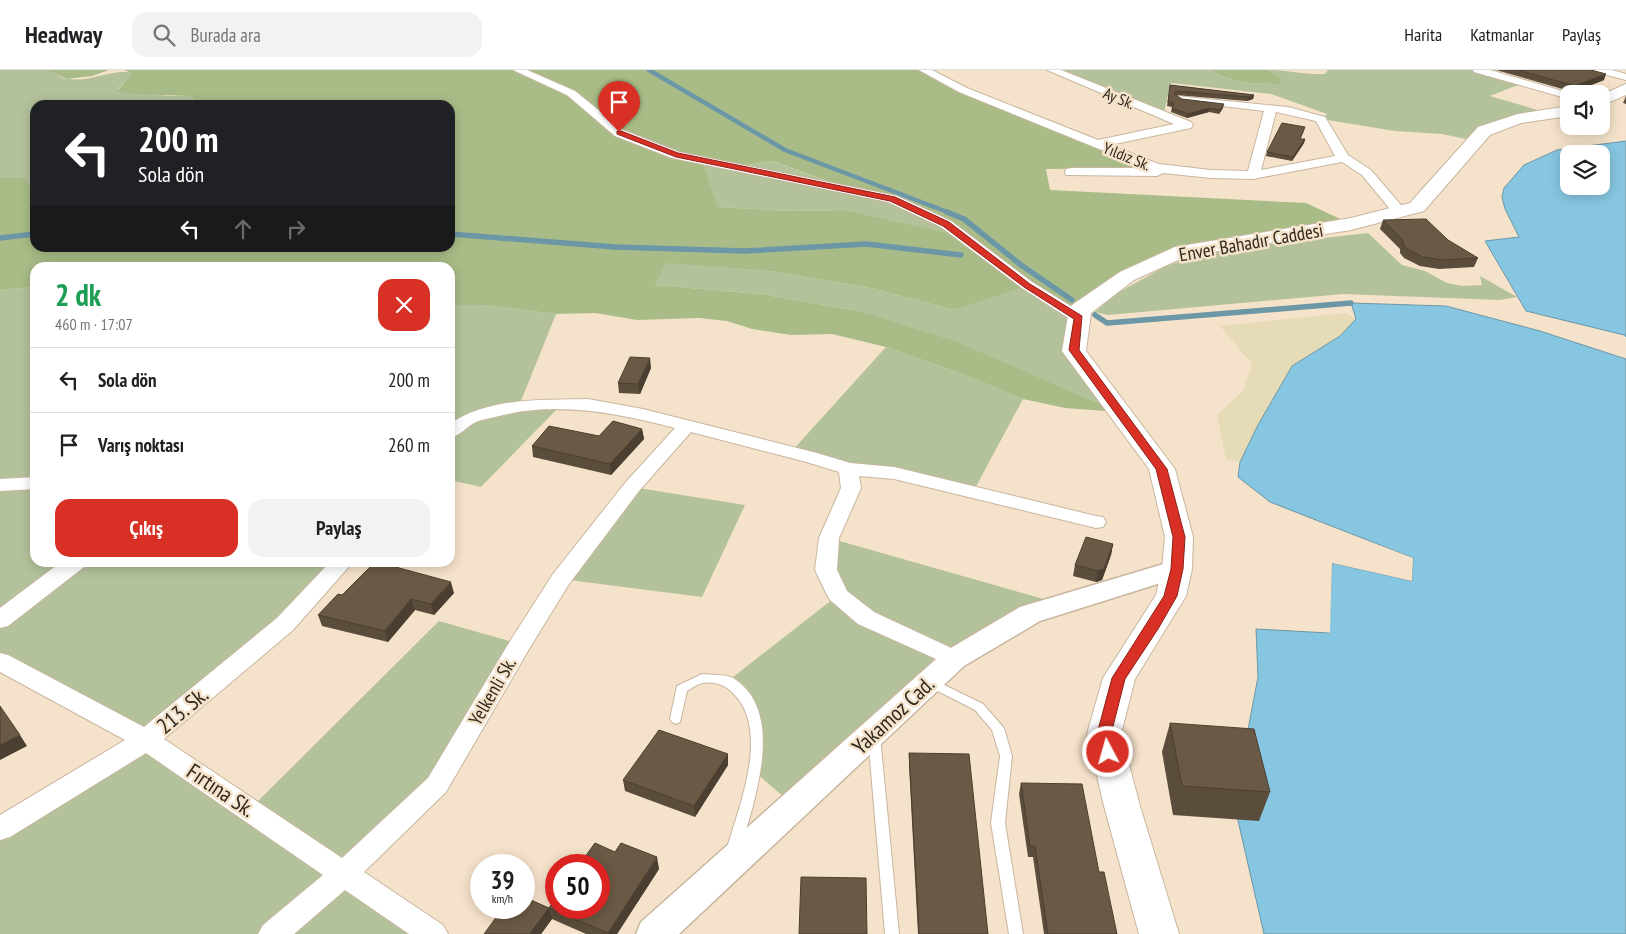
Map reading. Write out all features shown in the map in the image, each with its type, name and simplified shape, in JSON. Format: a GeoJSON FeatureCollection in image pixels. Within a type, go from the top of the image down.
{"type":"FeatureCollection","features":[{"type":"Feature","properties":{"kind":"main road"},"geometry":{"type":"LineString","coordinates":[[1610,97],[1626,89]]}},
{"type":"Feature","properties":{"kind":"main road","name":"Enver Bahadır Caddesi"},"geometry":{"type":"LineString","coordinates":[[1079,315],[1127,276],[1182,251],[1351,224],[1417,207],[1484,131],[1518,119],[1560,112]]}},
{"type":"Feature","properties":{"kind":"main road"},"geometry":{"type":"LineString","coordinates":[[1079,315],[1074,350],[1162,469],[1179,537],[1177,569],[1170,596],[1153,626],[1118,678],[1104,734],[1122,806],[1159,934]]}},
{"type":"Feature","properties":{"kind":"street"},"geometry":{"type":"LineString","coordinates":[[518,70],[571,94],[619,132],[676,155],[892,199],[946,224],[1027,286],[1079,315]]}},
{"type":"Feature","properties":{"kind":"street","name":"Yıldız Sk."},"geometry":{"type":"LineString","coordinates":[[924,70],[963,90],[1157,168],[1253,175],[1343,158]]}},
{"type":"Feature","properties":{"kind":"street","name":"Ay Sk."},"geometry":{"type":"LineString","coordinates":[[1052,70],[1187,126],[1096,144]]}},
{"type":"Feature","properties":{"kind":"street"},"geometry":{"type":"LineString","coordinates":[[1478,70],[1560,93]]}},
{"type":"Feature","properties":{"kind":"street"},"geometry":{"type":"LineString","coordinates":[[1599,70],[1626,77]]}},
{"type":"Feature","properties":{"kind":"street"},"geometry":{"type":"LineString","coordinates":[[1181,98],[1288,110],[1321,119],[1343,158],[1351,160],[1361,168],[1390,199],[1399,212]]}},
{"type":"Feature","properties":{"kind":"street"},"geometry":{"type":"LineString","coordinates":[[1253,175],[1271,108]]}},
{"type":"Feature","properties":{"kind":"street"},"geometry":{"type":"LineString","coordinates":[[1071,172],[1158,172],[1172,170]]}},
{"type":"Feature","properties":{"kind":"street"},"geometry":{"type":"LineString","coordinates":[[455,428],[470,418],[518,406],[588,404],[643,414],[810,457],[848,469],[894,473],[1096,522]]}},
{"type":"Feature","properties":{"kind":"street","name":"Yelkenli Sk."},"geometry":{"type":"LineString","coordinates":[[273,934],[345,873],[437,785],[520,644],[562,579],[632,487],[686,426]]}},
{"type":"Feature","properties":{"kind":"street"},"geometry":{"type":"LineString","coordinates":[[848,469],[851,488],[830,538],[826,570],[838,594],[866,618],[954,658]]}},
{"type":"Feature","properties":{"kind":"street"},"geometry":{"type":"LineString","coordinates":[[0,485],[30,483]]}},
{"type":"Feature","properties":{"kind":"street"},"geometry":{"type":"LineString","coordinates":[[0,620],[69,567]]}},
{"type":"Feature","properties":{"kind":"street","name":"213. Sk."},"geometry":{"type":"LineString","coordinates":[[0,829],[146,740],[285,624],[338,567]]}},
{"type":"Feature","properties":{"kind":"street","name":"Yakamoz Cad."},"geometry":{"type":"LineString","coordinates":[[654,934],[954,658],[1030,614],[1177,569]]}},
{"type":"Feature","properties":{"kind":"street","name":"Fırtına Sk."},"geometry":{"type":"LineString","coordinates":[[0,661],[146,740],[433,934]]}},
{"type":"Feature","properties":{"kind":"lane"},"geometry":{"type":"LineString","coordinates":[[676,719],[681,689],[702,678],[728,681],[749,704],[757,729],[755,772],[729,866]]}},
{"type":"Feature","properties":{"kind":"lane"},"geometry":{"type":"LineString","coordinates":[[929,681],[979,707],[998,728],[1006,756],[998,823],[1016,934]]}},
{"type":"Feature","properties":{"kind":"lane"},"geometry":{"type":"LineString","coordinates":[[873,733],[892,934]]}},
{"type":"Feature","properties":{"kind":"green space"},"geometry":{"type":"Polygon","coordinates":[[[0,70],[47,70],[65,79],[85,79],[115,73],[133,72],[117,90],[167,96],[191,96],[195,100],[30,100],[30,185],[24,178],[0,178],[0,70]]]}},
{"type":"Feature","properties":{"kind":"green space"},"geometry":{"type":"Polygon","coordinates":[[[47,70],[109,70],[92,76],[67,79],[47,70]]]}},
{"type":"Feature","properties":{"kind":"green space"},"geometry":{"type":"Polygon","coordinates":[[[124,70],[924,70],[1157,168],[1046,169],[1050,190],[1306,203],[1351,224],[1182,251],[1127,276],[1079,318],[1027,286],[954,310],[875,289],[770,271],[666,263],[655,285],[760,294],[860,311],[957,342],[1119,412],[1065,408],[1023,399],[962,374],[886,347],[832,334],[791,335],[752,329],[727,321],[699,318],[637,320],[595,313],[556,314],[485,305],[455,305],[455,262],[30,262],[30,287],[0,290],[0,178],[24,178],[30,185],[30,252],[455,252],[455,100],[195,100],[191,96],[131,94],[117,91],[132,73],[124,70]],[[702,161],[718,207],[791,211],[846,210],[961,236],[892,199],[850,189],[772,161],[735,167],[702,161]]]}},
{"type":"Feature","properties":{"kind":"green space"},"geometry":{"type":"Polygon","coordinates":[[[1052,70],[1211,70],[1235,81],[1278,84],[1280,79],[1268,70],[1325,74],[1328,70],[1478,70],[1523,83],[1490,96],[1551,114],[1518,119],[1475,141],[1442,134],[1395,131],[1321,119],[1327,114],[1271,94],[1171,83],[1163,116],[1052,70]]]}},
{"type":"Feature","properties":{"kind":"green space"},"geometry":{"type":"Polygon","coordinates":[[[1211,70],[1268,70],[1281,79],[1279,84],[1235,81],[1211,70]]]}},
{"type":"Feature","properties":{"kind":"green space"},"geometry":{"type":"Polygon","coordinates":[[[701,160],[735,167],[771,161],[850,189],[892,199],[963,237],[846,210],[791,211],[718,207],[701,160]]]}},
{"type":"Feature","properties":{"kind":"green space"},"geometry":{"type":"Polygon","coordinates":[[[1368,233],[1402,265],[1425,271],[1447,283],[1463,286],[1482,285],[1480,276],[1517,297],[1500,300],[1343,294],[1108,315],[1095,312],[1114,295],[1166,266],[1216,250],[1368,233]]]}},
{"type":"Feature","properties":{"kind":"green space"},"geometry":{"type":"Polygon","coordinates":[[[665,262],[770,271],[875,289],[954,310],[1027,285],[1079,318],[1074,351],[1119,412],[1035,376],[860,311],[760,294],[655,285],[665,262]]]}},
{"type":"Feature","properties":{"kind":"green space"},"geometry":{"type":"Polygon","coordinates":[[[30,287],[30,567],[339,567],[147,739],[250,809],[439,621],[520,644],[437,785],[345,873],[433,934],[0,934],[0,829],[146,740],[0,661],[0,290],[30,287]]]}},
{"type":"Feature","properties":{"kind":"green space"},"geometry":{"type":"Polygon","coordinates":[[[455,305],[485,305],[556,314],[519,406],[561,405],[481,487],[455,481],[455,305]]]}},
{"type":"Feature","properties":{"kind":"green space"},"geometry":{"type":"Polygon","coordinates":[[[886,347],[962,374],[1023,399],[973,492],[791,452],[886,347]]]}},
{"type":"Feature","properties":{"kind":"green space"},"geometry":{"type":"Polygon","coordinates":[[[632,487],[745,505],[702,597],[561,579],[632,487]]]}},
{"type":"Feature","properties":{"kind":"green space"},"geometry":{"type":"Polygon","coordinates":[[[829,538],[1061,604],[954,659],[794,806],[755,772],[757,729],[728,681],[838,595],[829,538]]]}},
{"type":"Feature","properties":{"kind":"sand"},"geometry":{"type":"Polygon","coordinates":[[[1346,313],[1356,319],[1340,336],[1292,366],[1258,425],[1240,462],[1226,460],[1217,415],[1243,391],[1252,364],[1220,326],[1346,313]]]}},
{"type":"Feature","properties":{"kind":"water"},"geometry":{"type":"Polygon","coordinates":[[[1626,141],[1626,337],[1526,311],[1485,241],[1519,237],[1505,209],[1502,197],[1504,188],[1524,165],[1560,150],[1560,195],[1610,195],[1610,145],[1595,145],[1626,141]]]}},
{"type":"Feature","properties":{"kind":"water"},"geometry":{"type":"Polygon","coordinates":[[[1351,303],[1446,306],[1540,331],[1626,359],[1626,934],[1264,934],[1234,803],[1258,677],[1256,629],[1329,633],[1332,563],[1412,581],[1413,558],[1270,502],[1238,477],[1240,462],[1258,425],[1292,366],[1340,336],[1356,319],[1351,303]]]}},
{"type":"Feature","properties":{"kind":"pier"},"geometry":{"type":"Polygon","coordinates":[[[1265,502],[1413,558],[1412,581],[1332,563],[1330,633],[1321,630],[1327,630],[1330,561],[1410,578],[1411,559],[1265,502]]]}},
{"type":"Feature","properties":{"kind":"building"},"geometry":{"type":"Polygon","coordinates":[[[1518,70],[1591,70],[1606,74],[1578,85],[1571,85],[1518,70]]]}},
{"type":"Feature","properties":{"kind":"building"},"geometry":{"type":"Polygon","coordinates":[[[1170,85],[1254,95],[1248,97],[1176,91],[1174,94],[1182,99],[1224,104],[1220,110],[1209,108],[1188,114],[1172,108],[1174,103],[1168,102],[1170,85]]]}},
{"type":"Feature","properties":{"kind":"building"},"geometry":{"type":"Polygon","coordinates":[[[1282,123],[1305,127],[1300,139],[1305,139],[1293,157],[1267,152],[1282,123]]]}},
{"type":"Feature","properties":{"kind":"building"},"geometry":{"type":"Polygon","coordinates":[[[1426,219],[1448,240],[1478,258],[1442,260],[1423,257],[1407,249],[1403,244],[1403,240],[1383,220],[1426,219]]]}},
{"type":"Feature","properties":{"kind":"building"},"geometry":{"type":"Polygon","coordinates":[[[630,357],[650,358],[638,384],[618,383],[630,357]]]}},
{"type":"Feature","properties":{"kind":"building"},"geometry":{"type":"Polygon","coordinates":[[[613,421],[642,429],[610,464],[532,446],[549,426],[599,436],[613,421]]]}},
{"type":"Feature","properties":{"kind":"building"},"geometry":{"type":"Polygon","coordinates":[[[1086,537],[1113,544],[1104,569],[1098,571],[1075,565],[1086,537]]]}},
{"type":"Feature","properties":{"kind":"building"},"geometry":{"type":"Polygon","coordinates":[[[370,567],[396,567],[451,582],[431,604],[411,599],[385,631],[318,615],[338,594],[342,595],[370,567]]]}},
{"type":"Feature","properties":{"kind":"building"},"geometry":{"type":"Polygon","coordinates":[[[0,706],[20,735],[0,745],[0,706]]]}},
{"type":"Feature","properties":{"kind":"building"},"geometry":{"type":"Polygon","coordinates":[[[1170,723],[1254,729],[1270,792],[1182,786],[1170,723]]]}},
{"type":"Feature","properties":{"kind":"building"},"geometry":{"type":"Polygon","coordinates":[[[659,730],[728,754],[694,806],[623,780],[659,730]]]}},
{"type":"Feature","properties":{"kind":"building"},"geometry":{"type":"Polygon","coordinates":[[[909,753],[969,754],[988,934],[919,934],[909,753]]]}},
{"type":"Feature","properties":{"kind":"building"},"geometry":{"type":"Polygon","coordinates":[[[1021,783],[1082,784],[1099,872],[1104,872],[1117,934],[1048,934],[1035,846],[1030,846],[1021,783]]]}},
{"type":"Feature","properties":{"kind":"building"},"geometry":{"type":"Polygon","coordinates":[[[595,843],[615,852],[621,843],[657,857],[608,933],[575,919],[610,919],[610,854],[587,854],[595,843]]]}},
{"type":"Feature","properties":{"kind":"building"},"geometry":{"type":"Polygon","coordinates":[[[801,877],[866,878],[867,934],[799,934],[801,877]]]}},
{"type":"Feature","properties":{"kind":"building"},"geometry":{"type":"Polygon","coordinates":[[[535,902],[545,906],[545,913],[530,934],[484,934],[495,919],[535,919],[535,902]]]}},
{"type":"Feature","properties":{"kind":"waterway"},"geometry":{"type":"LineString","coordinates":[[649,70],[785,150],[950,213]]}},
{"type":"Feature","properties":{"kind":"waterway"},"geometry":{"type":"LineString","coordinates":[[947,212],[964,219],[1021,265],[1072,300]]}},
{"type":"Feature","properties":{"kind":"waterway"},"geometry":{"type":"LineString","coordinates":[[455,234],[615,247],[745,251],[866,244],[961,255]]}},
{"type":"Feature","properties":{"kind":"waterway"},"geometry":{"type":"LineString","coordinates":[[0,238],[30,235]]}},
{"type":"Feature","properties":{"kind":"waterway"},"geometry":{"type":"LineString","coordinates":[[1095,315],[1107,323],[1351,303]]}},
{"type":"Feature","properties":{"kind":"route"},"geometry":{"type":"LineString","coordinates":[[619,132],[676,155],[892,199],[946,224],[1027,286],[1079,318],[1074,350],[1162,469],[1179,537],[1177,569],[1170,596],[1153,626],[1118,678],[1104,734],[1108,752]]}}]}
